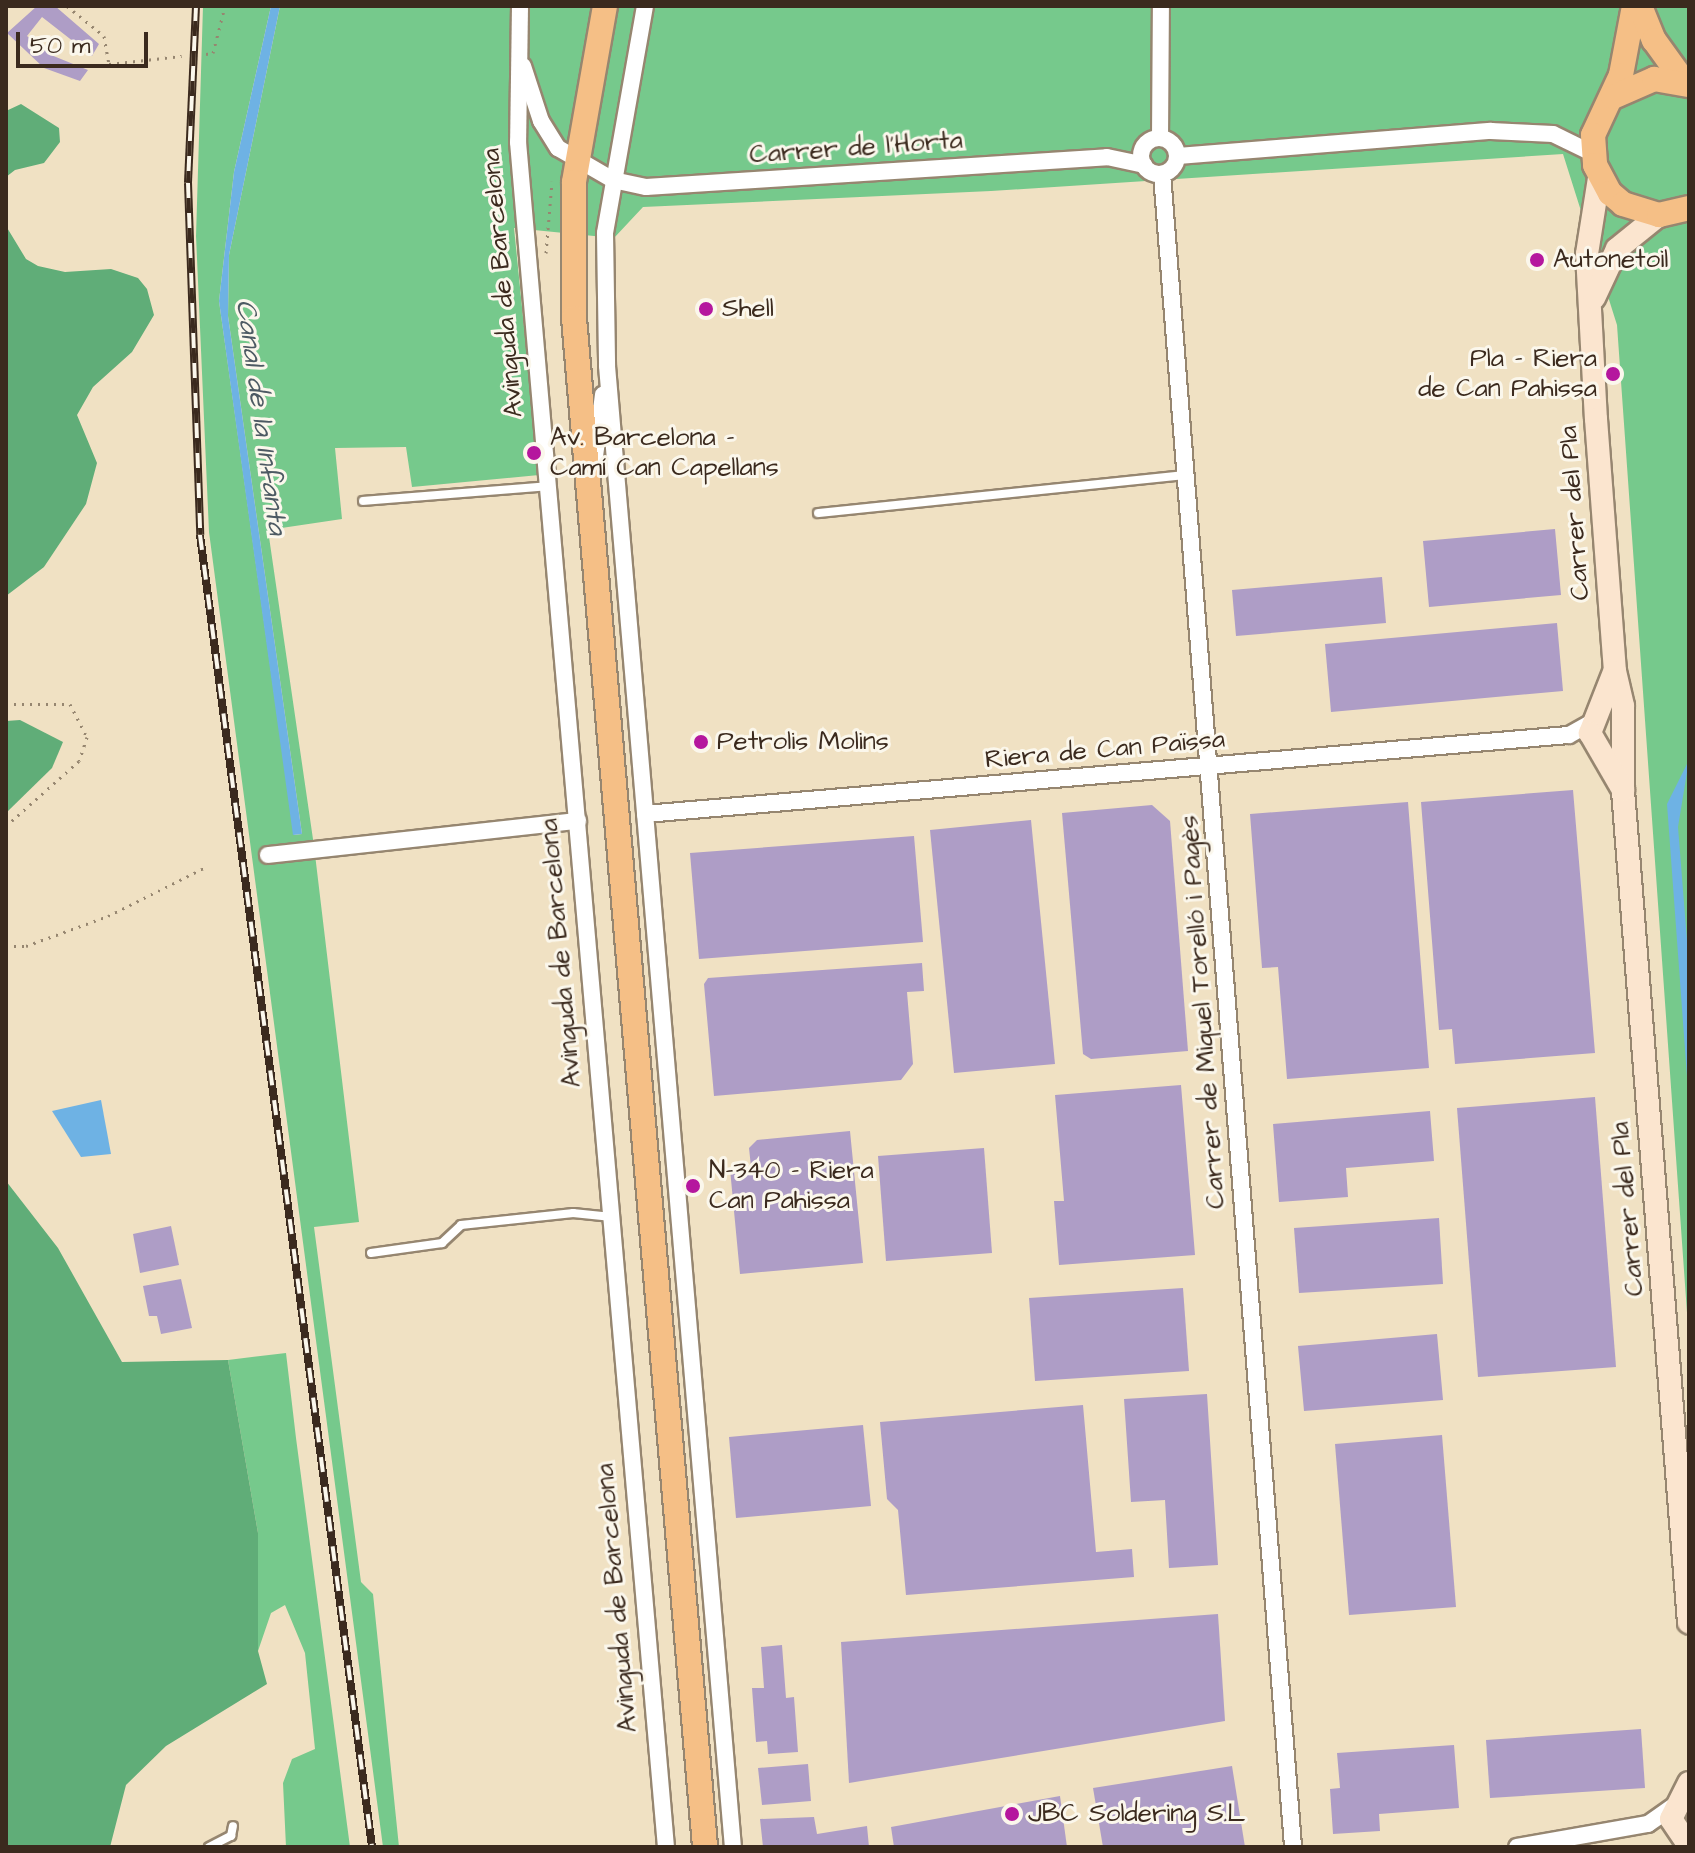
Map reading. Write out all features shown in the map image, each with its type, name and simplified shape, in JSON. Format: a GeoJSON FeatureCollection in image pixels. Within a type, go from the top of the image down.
{"type":"FeatureCollection","features":[{"type":"Feature","properties":{"kind":"main road"},"geometry":{"type":"LineString","coordinates":[[605,6],[576,160],[570,249],[705,1847]]}},
{"type":"Feature","properties":{"kind":"main road"},"geometry":{"type":"LineString","coordinates":[[1634,6],[1613,97],[1598,117],[1592,153],[1599,178],[1623,204],[1676,214]]}},
{"type":"Feature","properties":{"kind":"main road"},"geometry":{"type":"LineString","coordinates":[[1640,6],[1654,40],[1687,84]]}},
{"type":"Feature","properties":{"kind":"main road"},"geometry":{"type":"LineString","coordinates":[[1613,97],[1654,79],[1687,84]]}},
{"type":"Feature","properties":{"kind":"main road","name":"Carrer del Pla"},"geometry":{"type":"LineString","coordinates":[[1599,178],[1587,254],[1615,671],[1623,732],[1623,791],[1689,1622]]}},
{"type":"Feature","properties":{"kind":"main road"},"geometry":{"type":"LineString","coordinates":[[1592,303],[1617,249],[1676,214]]}},
{"type":"Feature","properties":{"kind":"main road","name":"Carrer del Pla"},"geometry":{"type":"LineString","coordinates":[[1615,671],[1590,733],[1623,791]]}},
{"type":"Feature","properties":{"kind":"main road"},"geometry":{"type":"LineString","coordinates":[[1597,719],[1614,716],[1623,732],[1614,748],[1598,747]]}},
{"type":"Feature","properties":{"kind":"main road"},"geometry":{"type":"LineString","coordinates":[[1683,1797],[1671,1819],[1685,1838]]}},
{"type":"Feature","properties":{"kind":"street","name":"Avinguda de Barcelona"},"geometry":{"type":"LineString","coordinates":[[520,6],[518,142],[666,1847]]}},
{"type":"Feature","properties":{"kind":"street"},"geometry":{"type":"LineString","coordinates":[[645,6],[605,233],[607,366],[733,1847]]}},
{"type":"Feature","properties":{"kind":"street"},"geometry":{"type":"LineString","coordinates":[[1160,138],[1161,6]]}},
{"type":"Feature","properties":{"kind":"street","name":"Avinguda de Barcelona"},"geometry":{"type":"LineString","coordinates":[[519,53],[541,121],[558,148],[576,160]]}},
{"type":"Feature","properties":{"kind":"street"},"geometry":{"type":"LineString","coordinates":[[1178,156],[1491,131],[1553,134],[1592,153]]}},
{"type":"Feature","properties":{"kind":"street"},"geometry":{"type":"LineString","coordinates":[[1160,138],[1172,144],[1178,156],[1173,168],[1162,174],[1144,165],[1144,147],[1160,138]]}},
{"type":"Feature","properties":{"kind":"street","name":"Carrer de l'Horta"},"geometry":{"type":"LineString","coordinates":[[576,160],[613,180],[646,187],[1107,157],[1144,165]]}},
{"type":"Feature","properties":{"kind":"street","name":"Carrer de Miquel Torelló i Pagès"},"geometry":{"type":"LineString","coordinates":[[1162,174],[1293,1847]]}},
{"type":"Feature","properties":{"kind":"street"},"geometry":{"type":"LineString","coordinates":[[589,498],[607,366]]}},
{"type":"Feature","properties":{"kind":"street","name":"Riera de Can Païssa"},"geometry":{"type":"LineString","coordinates":[[645,814],[1569,735],[1597,719]]}},
{"type":"Feature","properties":{"kind":"street","name":"Riera de Can Païssa"},"geometry":{"type":"LineString","coordinates":[[1569,735],[1598,747]]}},
{"type":"Feature","properties":{"kind":"street"},"geometry":{"type":"LineString","coordinates":[[268,855],[578,821]]}},
{"type":"Feature","properties":{"kind":"street"},"geometry":{"type":"LineString","coordinates":[[1517,1847],[1648,1824],[1683,1797]]}},
{"type":"Feature","properties":{"kind":"street"},"geometry":{"type":"LineString","coordinates":[[1648,1824],[1685,1838]]}},
{"type":"Feature","properties":{"kind":"lane"},"geometry":{"type":"LineString","coordinates":[[818,513],[1187,475]]}},
{"type":"Feature","properties":{"kind":"lane"},"geometry":{"type":"LineString","coordinates":[[363,501],[549,486]]}},
{"type":"Feature","properties":{"kind":"lane"},"geometry":{"type":"LineString","coordinates":[[371,1253],[442,1243],[461,1225],[573,1213],[612,1217]]}},
{"type":"Feature","properties":{"kind":"lane"},"geometry":{"type":"LineString","coordinates":[[209,1847],[231,1836],[233,1826]]}},
{"type":"Feature","properties":{"kind":"path"},"geometry":{"type":"LineString","coordinates":[[67,6],[104,36],[109,64],[182,56]]}},
{"type":"Feature","properties":{"kind":"path"},"geometry":{"type":"LineString","coordinates":[[206,54],[213,53],[225,6]]}},
{"type":"Feature","properties":{"kind":"path"},"geometry":{"type":"LineString","coordinates":[[6,704],[70,704],[87,737],[79,761],[6,826]]}},
{"type":"Feature","properties":{"kind":"path"},"geometry":{"type":"LineString","coordinates":[[6,946],[26,946],[108,916],[206,867]]}},
{"type":"Feature","properties":{"kind":"green space"},"geometry":{"type":"Polygon","coordinates":[[[203,6],[271,6],[234,172],[219,301],[294,835],[302,834],[228,316],[229,255],[280,6],[1689,6],[1689,1341],[1617,325],[1563,154],[991,191],[643,207],[614,238],[514,228],[539,475],[412,487],[406,447],[335,448],[342,519],[268,530],[314,846],[359,1222],[314,1227],[361,1582],[373,1594],[399,1847],[383,1847],[209,532],[196,236],[203,6]]]}},
{"type":"Feature","properties":{"kind":"green space"},"geometry":{"type":"Polygon","coordinates":[[[21,104],[59,128],[60,142],[44,163],[15,170],[6,177],[6,111],[21,104]]]}},
{"type":"Feature","properties":{"kind":"green space"},"geometry":{"type":"Polygon","coordinates":[[[6,226],[26,259],[38,266],[65,272],[111,269],[138,278],[147,289],[154,315],[132,352],[93,387],[77,415],[97,463],[86,504],[44,567],[6,596],[6,226]]]}},
{"type":"Feature","properties":{"kind":"green space"},"geometry":{"type":"Polygon","coordinates":[[[20,720],[63,742],[52,768],[6,813],[6,721],[20,720]]]}},
{"type":"Feature","properties":{"kind":"green space"},"geometry":{"type":"Polygon","coordinates":[[[6,1181],[58,1248],[122,1362],[228,1360],[258,1533],[258,1651],[267,1684],[166,1746],[126,1785],[110,1847],[6,1847],[6,1181]]]}},
{"type":"Feature","properties":{"kind":"green space"},"geometry":{"type":"Polygon","coordinates":[[[286,1353],[350,1847],[286,1847],[283,1783],[292,1759],[315,1749],[305,1653],[285,1605],[271,1613],[258,1651],[258,1533],[228,1360],[286,1353]]]}},
{"type":"Feature","properties":{"kind":"water"},"geometry":{"type":"Polygon","coordinates":[[[271,6],[280,6],[229,255],[228,316],[302,834],[293,835],[219,301],[234,172],[271,6]]]}},
{"type":"Feature","properties":{"kind":"water"},"geometry":{"type":"Polygon","coordinates":[[[1689,760],[1678,827],[1689,966],[1689,1104],[1667,804],[1689,760]]]}},
{"type":"Feature","properties":{"kind":"water"},"geometry":{"type":"Polygon","coordinates":[[[101,1100],[111,1154],[81,1157],[52,1111],[101,1100]]]}},
{"type":"Feature","properties":{"kind":"building"},"geometry":{"type":"Polygon","coordinates":[[[37,6],[55,6],[99,44],[92,56],[42,17],[27,36],[51,55],[88,70],[80,81],[44,68],[7,33],[37,6]]]}},
{"type":"Feature","properties":{"kind":"building"},"geometry":{"type":"Polygon","coordinates":[[[1555,529],[1561,595],[1429,607],[1423,541],[1555,529]]]}},
{"type":"Feature","properties":{"kind":"building"},"geometry":{"type":"Polygon","coordinates":[[[1382,577],[1386,623],[1236,636],[1232,590],[1382,577]]]}},
{"type":"Feature","properties":{"kind":"building"},"geometry":{"type":"Polygon","coordinates":[[[1557,623],[1563,691],[1331,712],[1325,644],[1557,623]]]}},
{"type":"Feature","properties":{"kind":"building"},"geometry":{"type":"Polygon","coordinates":[[[1573,790],[1595,1053],[1455,1064],[1452,1029],[1439,1030],[1421,802],[1573,790]]]}},
{"type":"Feature","properties":{"kind":"building"},"geometry":{"type":"Polygon","coordinates":[[[1408,802],[1429,1068],[1287,1079],[1278,967],[1262,968],[1250,814],[1408,802]]]}},
{"type":"Feature","properties":{"kind":"building"},"geometry":{"type":"Polygon","coordinates":[[[1152,805],[1170,821],[1188,1051],[1091,1059],[1083,1054],[1062,813],[1152,805]]]}},
{"type":"Feature","properties":{"kind":"building"},"geometry":{"type":"Polygon","coordinates":[[[1031,820],[1055,1064],[954,1073],[930,830],[1031,820]]]}},
{"type":"Feature","properties":{"kind":"building"},"geometry":{"type":"Polygon","coordinates":[[[914,836],[923,942],[699,959],[690,853],[914,836]]]}},
{"type":"Feature","properties":{"kind":"building"},"geometry":{"type":"Polygon","coordinates":[[[922,963],[924,991],[907,992],[913,1064],[901,1080],[714,1096],[704,984],[708,978],[922,963]]]}},
{"type":"Feature","properties":{"kind":"building"},"geometry":{"type":"Polygon","coordinates":[[[1181,1085],[1195,1255],[1059,1265],[1054,1201],[1064,1201],[1055,1095],[1181,1085]]]}},
{"type":"Feature","properties":{"kind":"building"},"geometry":{"type":"Polygon","coordinates":[[[1595,1097],[1616,1367],[1478,1377],[1457,1108],[1595,1097]]]}},
{"type":"Feature","properties":{"kind":"building"},"geometry":{"type":"Polygon","coordinates":[[[1430,1111],[1434,1161],[1346,1168],[1348,1197],[1279,1202],[1273,1124],[1430,1111]]]}},
{"type":"Feature","properties":{"kind":"building"},"geometry":{"type":"Polygon","coordinates":[[[850,1131],[863,1263],[740,1274],[730,1169],[751,1167],[749,1148],[757,1140],[850,1131]]]}},
{"type":"Feature","properties":{"kind":"building"},"geometry":{"type":"Polygon","coordinates":[[[984,1148],[992,1253],[886,1261],[878,1156],[984,1148]]]}},
{"type":"Feature","properties":{"kind":"building"},"geometry":{"type":"Polygon","coordinates":[[[1439,1218],[1443,1284],[1299,1293],[1294,1228],[1439,1218]]]}},
{"type":"Feature","properties":{"kind":"building"},"geometry":{"type":"Polygon","coordinates":[[[171,1226],[179,1265],[140,1273],[133,1234],[171,1226]]]}},
{"type":"Feature","properties":{"kind":"building"},"geometry":{"type":"Polygon","coordinates":[[[181,1279],[192,1328],[161,1334],[157,1316],[149,1316],[143,1286],[181,1279]]]}},
{"type":"Feature","properties":{"kind":"building"},"geometry":{"type":"Polygon","coordinates":[[[1183,1288],[1189,1371],[1035,1381],[1029,1298],[1183,1288]]]}},
{"type":"Feature","properties":{"kind":"building"},"geometry":{"type":"Polygon","coordinates":[[[1437,1334],[1443,1400],[1304,1411],[1298,1346],[1437,1334]]]}},
{"type":"Feature","properties":{"kind":"building"},"geometry":{"type":"Polygon","coordinates":[[[1207,1394],[1218,1565],[1169,1568],[1165,1500],[1131,1502],[1124,1399],[1207,1394]]]}},
{"type":"Feature","properties":{"kind":"building"},"geometry":{"type":"Polygon","coordinates":[[[1083,1405],[1096,1552],[1132,1549],[1134,1577],[906,1595],[898,1510],[887,1499],[880,1422],[1083,1405]]]}},
{"type":"Feature","properties":{"kind":"building"},"geometry":{"type":"Polygon","coordinates":[[[863,1425],[871,1506],[736,1518],[729,1437],[863,1425]]]}},
{"type":"Feature","properties":{"kind":"building"},"geometry":{"type":"Polygon","coordinates":[[[1442,1435],[1456,1607],[1349,1615],[1335,1444],[1442,1435]]]}},
{"type":"Feature","properties":{"kind":"building"},"geometry":{"type":"Polygon","coordinates":[[[1218,1614],[1225,1721],[849,1783],[841,1642],[1218,1614]]]}},
{"type":"Feature","properties":{"kind":"building"},"geometry":{"type":"Polygon","coordinates":[[[782,1645],[786,1698],[794,1697],[798,1752],[768,1754],[767,1741],[756,1742],[752,1688],[764,1688],[761,1647],[782,1645]]]}},
{"type":"Feature","properties":{"kind":"building"},"geometry":{"type":"Polygon","coordinates":[[[1641,1729],[1645,1788],[1490,1798],[1486,1740],[1641,1729]]]}},
{"type":"Feature","properties":{"kind":"building"},"geometry":{"type":"Polygon","coordinates":[[[1454,1745],[1459,1808],[1379,1814],[1380,1831],[1333,1834],[1330,1789],[1340,1788],[1337,1753],[1454,1745]]]}},
{"type":"Feature","properties":{"kind":"building"},"geometry":{"type":"Polygon","coordinates":[[[808,1764],[811,1801],[762,1805],[758,1768],[808,1764]]]}},
{"type":"Feature","properties":{"kind":"building"},"geometry":{"type":"Polygon","coordinates":[[[1232,1766],[1245,1847],[1103,1847],[1093,1788],[1232,1766]]]}},
{"type":"Feature","properties":{"kind":"building","name":"JBC Soldering S.L"},"geometry":{"type":"Polygon","coordinates":[[[1060,1796],[1067,1847],[894,1847],[891,1827],[1060,1796]]]}},
{"type":"Feature","properties":{"kind":"building"},"geometry":{"type":"Polygon","coordinates":[[[814,1817],[817,1834],[867,1826],[869,1847],[763,1847],[760,1819],[814,1817]]]}},
{"type":"Feature","properties":{"kind":"railway"},"geometry":{"type":"LineString","coordinates":[[196,6],[188,183],[200,535],[372,1847]]}},
{"type":"Feature","properties":{"kind":"place","name":"Autonetoil"},"geometry":{"type":"Point","coordinates":[1537,260]}},
{"type":"Feature","properties":{"kind":"place","name":"Shell"},"geometry":{"type":"Point","coordinates":[706,309]}},
{"type":"Feature","properties":{"kind":"place","name":"Pla - Riera de Can Pahissa"},"geometry":{"type":"Point","coordinates":[1613,374]}},
{"type":"Feature","properties":{"kind":"place","name":"Av. Barcelona - Camí Can Capellans"},"geometry":{"type":"Point","coordinates":[534,453]}},
{"type":"Feature","properties":{"kind":"place","name":"Petrolis Molins"},"geometry":{"type":"Point","coordinates":[701,742]}},
{"type":"Feature","properties":{"kind":"place","name":"N-340 - Riera Can Pahissa"},"geometry":{"type":"Point","coordinates":[693,1186]}},
{"type":"Feature","properties":{"kind":"place","name":"JBC Soldering S.L"},"geometry":{"type":"Point","coordinates":[1012,1814]}},
{"type":"Feature","properties":{"kind":"water label","name":"Canal de la Infanta"},"geometry":{"type":"Point","coordinates":[261,417]}}]}
